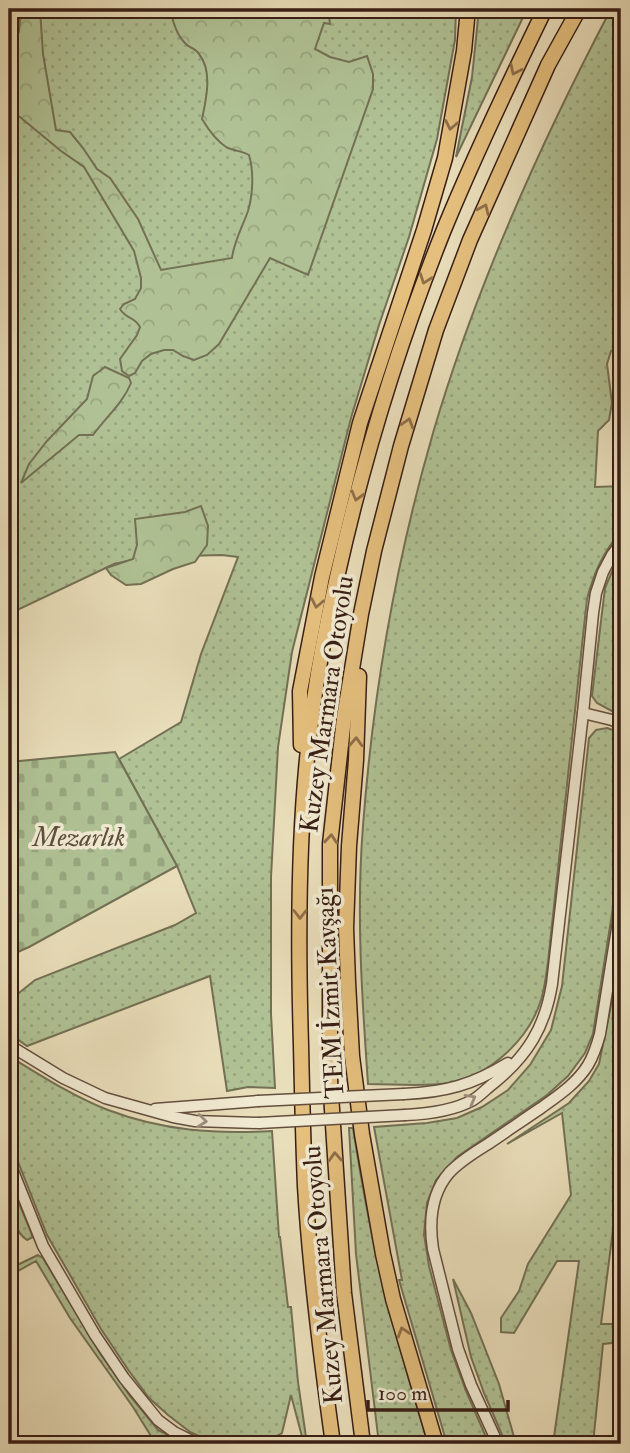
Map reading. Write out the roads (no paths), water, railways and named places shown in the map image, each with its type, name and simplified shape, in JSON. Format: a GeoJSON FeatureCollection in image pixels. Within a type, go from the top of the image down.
{"type":"FeatureCollection","features":[{"type":"Feature","properties":{"kind":"highway"},"geometry":{"type":"LineString","coordinates":[[303,810],[300,691],[322,577],[360,423],[445,158],[464,51],[468,9]]}},
{"type":"Feature","properties":{"kind":"highway","name":"Kuzey Marmara Otoyolu"},"geometry":{"type":"LineString","coordinates":[[332,1444],[306,1200],[303,1112],[299,980],[300,902],[303,810],[310,728],[323,647],[345,543],[373,436],[402,341],[471,164],[545,9]]}},
{"type":"Feature","properties":{"kind":"highway","name":"Kuzey Marmara Otoyolu"},"geometry":{"type":"LineString","coordinates":[[363,1444],[339,1229],[330,1079],[330,844],[344,719],[374,551],[401,446],[436,330],[470,240],[548,65],[579,9]]}},
{"type":"Feature","properties":{"kind":"highway"},"geometry":{"type":"LineString","coordinates":[[548,65],[585,9]]}},
{"type":"Feature","properties":{"kind":"highway","name":"TEM İzmit Kavşağı"},"geometry":{"type":"LineString","coordinates":[[361,614],[346,928],[352,1056],[362,1134],[383,1254],[393,1299],[436,1444]]}},
{"type":"Feature","properties":{"kind":"street"},"geometry":{"type":"LineString","coordinates":[[9,1045],[63,1078],[104,1098],[195,1121],[259,1123],[427,1114],[474,1100],[523,1054],[540,1028],[549,1003],[596,593],[603,572],[621,543]]}},
{"type":"Feature","properties":{"kind":"street"},"geometry":{"type":"LineString","coordinates":[[583,713],[621,724]]}},
{"type":"Feature","properties":{"kind":"street"},"geometry":{"type":"LineString","coordinates":[[498,1444],[458,1349],[433,1249],[431,1214],[440,1186],[449,1173],[558,1096],[589,1064],[600,1034],[621,904]]}},
{"type":"Feature","properties":{"kind":"street"},"geometry":{"type":"LineString","coordinates":[[146,1110],[258,1101],[430,1093],[461,1086],[487,1075],[523,1054]]}},
{"type":"Feature","properties":{"kind":"street"},"geometry":{"type":"LineString","coordinates":[[9,1161],[43,1246],[95,1335],[158,1420],[198,1444]]}},
{"type":"Feature","properties":{"kind":"park label","name":"Mezarlık"},"geometry":{"type":"Point","coordinates":[79,837]}}]}
